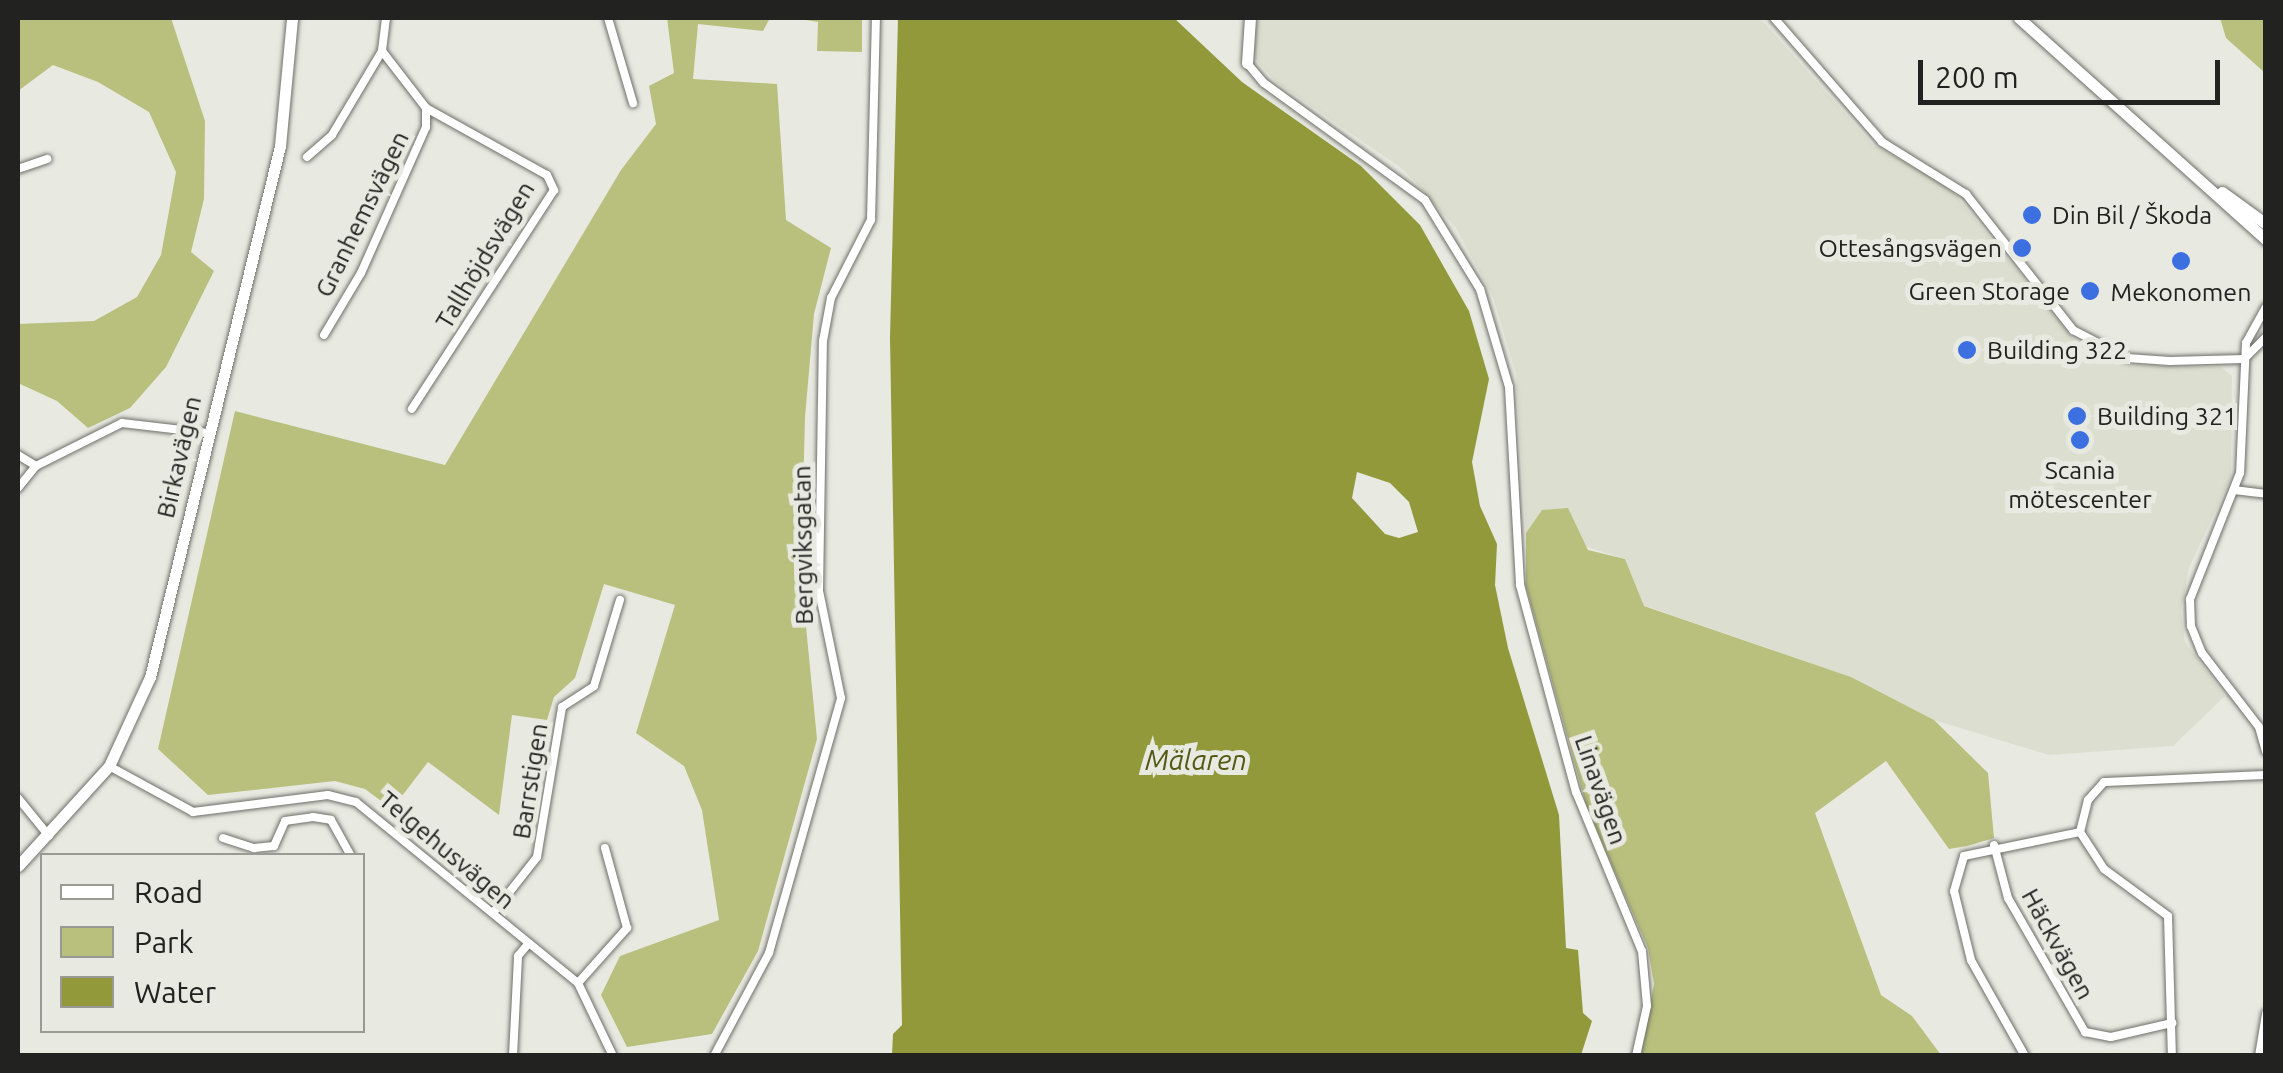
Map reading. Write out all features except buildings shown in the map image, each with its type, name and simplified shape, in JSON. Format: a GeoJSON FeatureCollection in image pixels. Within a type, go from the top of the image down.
{"type":"FeatureCollection","features":[{"type":"Feature","properties":{"kind":"street","name":"Birkavägen"},"geometry":{"type":"LineString","coordinates":[[18,866],[109,766],[150,678],[280,146],[292,18]]}},
{"type":"Feature","properties":{"kind":"street"},"geometry":{"type":"LineString","coordinates":[[306,157],[332,135],[382,51],[386,18]]}},
{"type":"Feature","properties":{"kind":"street"},"geometry":{"type":"LineString","coordinates":[[608,18],[633,103]]}},
{"type":"Feature","properties":{"kind":"street","name":"Bergviksgatan"},"geometry":{"type":"LineString","coordinates":[[714,1056],[768,953],[841,698],[819,591],[823,340],[832,298],[871,220],[876,18]]}},
{"type":"Feature","properties":{"kind":"street"},"geometry":{"type":"LineString","coordinates":[[1247,62],[1250,18]]}},
{"type":"Feature","properties":{"kind":"street"},"geometry":{"type":"LineString","coordinates":[[1774,18],[1882,142],[1966,194],[2073,330],[2127,358],[2244,359],[2266,337]]}},
{"type":"Feature","properties":{"kind":"street"},"geometry":{"type":"LineString","coordinates":[[2019,18],[2266,240]]}},
{"type":"Feature","properties":{"kind":"street","name":"Tallhöjdsvägen"},"geometry":{"type":"LineString","coordinates":[[382,51],[426,108],[547,175],[554,190],[412,409]]}},
{"type":"Feature","properties":{"kind":"street","name":"Linavägen"},"geometry":{"type":"LineString","coordinates":[[1247,62],[1264,83],[1425,200],[1457,248],[1502,348],[1520,585],[1576,792],[1642,952],[1646,1006],[1636,1056]]}},
{"type":"Feature","properties":{"kind":"street","name":"Granhemsvägen"},"geometry":{"type":"LineString","coordinates":[[324,334],[361,273],[426,127],[426,108]]}},
{"type":"Feature","properties":{"kind":"street"},"geometry":{"type":"LineString","coordinates":[[2171,154],[2266,224]]}},
{"type":"Feature","properties":{"kind":"street"},"geometry":{"type":"LineString","coordinates":[[18,169],[47,159]]}},
{"type":"Feature","properties":{"kind":"street"},"geometry":{"type":"LineString","coordinates":[[2266,307],[2244,359],[2240,473],[2196,574],[2191,626],[2209,663],[2258,726],[2266,750]]}},
{"type":"Feature","properties":{"kind":"street"},"geometry":{"type":"LineString","coordinates":[[18,488],[36,466],[122,422],[207,433]]}},
{"type":"Feature","properties":{"kind":"street"},"geometry":{"type":"LineString","coordinates":[[18,455],[36,466]]}},
{"type":"Feature","properties":{"kind":"street"},"geometry":{"type":"LineString","coordinates":[[2234,490],[2266,494]]}},
{"type":"Feature","properties":{"kind":"street","name":"Barrstigen"},"geometry":{"type":"LineString","coordinates":[[492,913],[537,858],[562,707],[594,686],[620,600]]}},
{"type":"Feature","properties":{"kind":"street","name":"Telgehusvägen"},"geometry":{"type":"LineString","coordinates":[[109,766],[192,812],[328,795],[356,802],[578,983]]}},
{"type":"Feature","properties":{"kind":"street"},"geometry":{"type":"LineString","coordinates":[[2172,1056],[2168,916],[2104,869],[2080,832],[2088,800],[2104,782],[2266,775]]}},
{"type":"Feature","properties":{"kind":"street"},"geometry":{"type":"LineString","coordinates":[[18,798],[49,836]]}},
{"type":"Feature","properties":{"kind":"street"},"geometry":{"type":"LineString","coordinates":[[223,838],[254,848],[274,846],[286,821],[313,817],[331,820],[349,853]]}},
{"type":"Feature","properties":{"kind":"street"},"geometry":{"type":"LineString","coordinates":[[2025,1056],[1971,960],[1956,912],[1957,864],[1969,851],[2080,832]]}},
{"type":"Feature","properties":{"kind":"street","name":"Häckvägen"},"geometry":{"type":"LineString","coordinates":[[1994,846],[2008,898],[2085,1032],[2111,1037],[2172,1023]]}},
{"type":"Feature","properties":{"kind":"street"},"geometry":{"type":"LineString","coordinates":[[605,848],[627,928],[578,983],[612,1056]]}},
{"type":"Feature","properties":{"kind":"street"},"geometry":{"type":"LineString","coordinates":[[513,1056],[518,956],[528,944]]}},
{"type":"Feature","properties":{"kind":"street"},"geometry":{"type":"LineString","coordinates":[[2259,1056],[2266,1014]]}},
{"type":"Feature","properties":{"kind":"shaded area"},"geometry":{"type":"Polygon","coordinates":[[[1257,18],[1760,18],[1873,145],[1949,187],[2076,342],[2116,365],[2221,367],[2232,376],[2231,477],[2189,568],[2181,611],[2185,642],[2225,696],[2173,746],[2049,755],[1934,720],[1848,676],[1643,605],[1625,559],[1534,530],[1526,533],[1516,374],[1493,297],[1456,228],[1404,170],[1276,82],[1253,56],[1257,18]]]}},
{"type":"Feature","properties":{"kind":"green space"},"geometry":{"type":"Polygon","coordinates":[[[18,18],[171,18],[205,121],[204,199],[191,252],[214,271],[166,367],[130,408],[88,428],[57,401],[18,383],[18,324],[94,321],[137,297],[161,255],[176,172],[149,112],[98,82],[53,65],[18,91],[18,18]]]}},
{"type":"Feature","properties":{"kind":"green space"},"geometry":{"type":"Polygon","coordinates":[[[667,18],[770,18],[763,31],[698,24],[693,79],[777,84],[786,220],[831,248],[814,314],[805,417],[801,575],[817,739],[758,951],[712,1034],[627,1047],[601,995],[620,956],[719,920],[702,810],[684,766],[636,733],[675,605],[604,584],[575,678],[554,697],[547,720],[512,715],[499,815],[428,762],[392,809],[365,789],[335,781],[208,795],[158,749],[235,411],[445,465],[621,170],[656,124],[649,86],[674,73],[667,18]]]}},
{"type":"Feature","properties":{"kind":"green space"},"geometry":{"type":"Polygon","coordinates":[[[862,18],[862,52],[817,51],[818,22],[800,19],[862,18]]]}},
{"type":"Feature","properties":{"kind":"green space"},"geometry":{"type":"Polygon","coordinates":[[[2220,18],[2265,18],[2265,73],[2226,38],[2220,18]]]}},
{"type":"Feature","properties":{"kind":"green space"},"geometry":{"type":"Polygon","coordinates":[[[1568,508],[1588,550],[1625,559],[1644,606],[1851,677],[1934,720],[1988,773],[1994,838],[1967,846],[1949,849],[1886,761],[1815,813],[1881,995],[1912,1016],[1941,1055],[1641,1055],[1654,984],[1648,948],[1587,808],[1526,586],[1526,533],[1542,510],[1568,508]]]}},
{"type":"Feature","properties":{"kind":"water","name":"Mälaren"},"geometry":{"type":"Polygon","coordinates":[[[898,18],[1174,18],[1242,82],[1361,166],[1420,225],[1469,311],[1489,379],[1472,462],[1480,506],[1497,544],[1495,585],[1508,648],[1559,815],[1566,948],[1578,950],[1583,1013],[1592,1021],[1581,1055],[892,1055],[893,1034],[902,1025],[890,338],[898,18]],[[1357,472],[1352,498],[1385,534],[1399,538],[1418,532],[1409,502],[1390,483],[1357,472]]]}},
{"type":"Feature","properties":{"kind":"place","name":"Din Bil / Škoda"},"geometry":{"type":"Point","coordinates":[2032,215]}},
{"type":"Feature","properties":{"kind":"place","name":"Ottesångsvägen"},"geometry":{"type":"Point","coordinates":[2022,248]}},
{"type":"Feature","properties":{"kind":"place","name":"Mekonomen"},"geometry":{"type":"Point","coordinates":[2181,261]}},
{"type":"Feature","properties":{"kind":"place","name":"Green Storage"},"geometry":{"type":"Point","coordinates":[2090,291]}},
{"type":"Feature","properties":{"kind":"place","name":"Building 322"},"geometry":{"type":"Point","coordinates":[1967,350]}},
{"type":"Feature","properties":{"kind":"place","name":"Building 321"},"geometry":{"type":"Point","coordinates":[2077,416]}},
{"type":"Feature","properties":{"kind":"place","name":"Scania mötescenter"},"geometry":{"type":"Point","coordinates":[2080,440]}}]}
